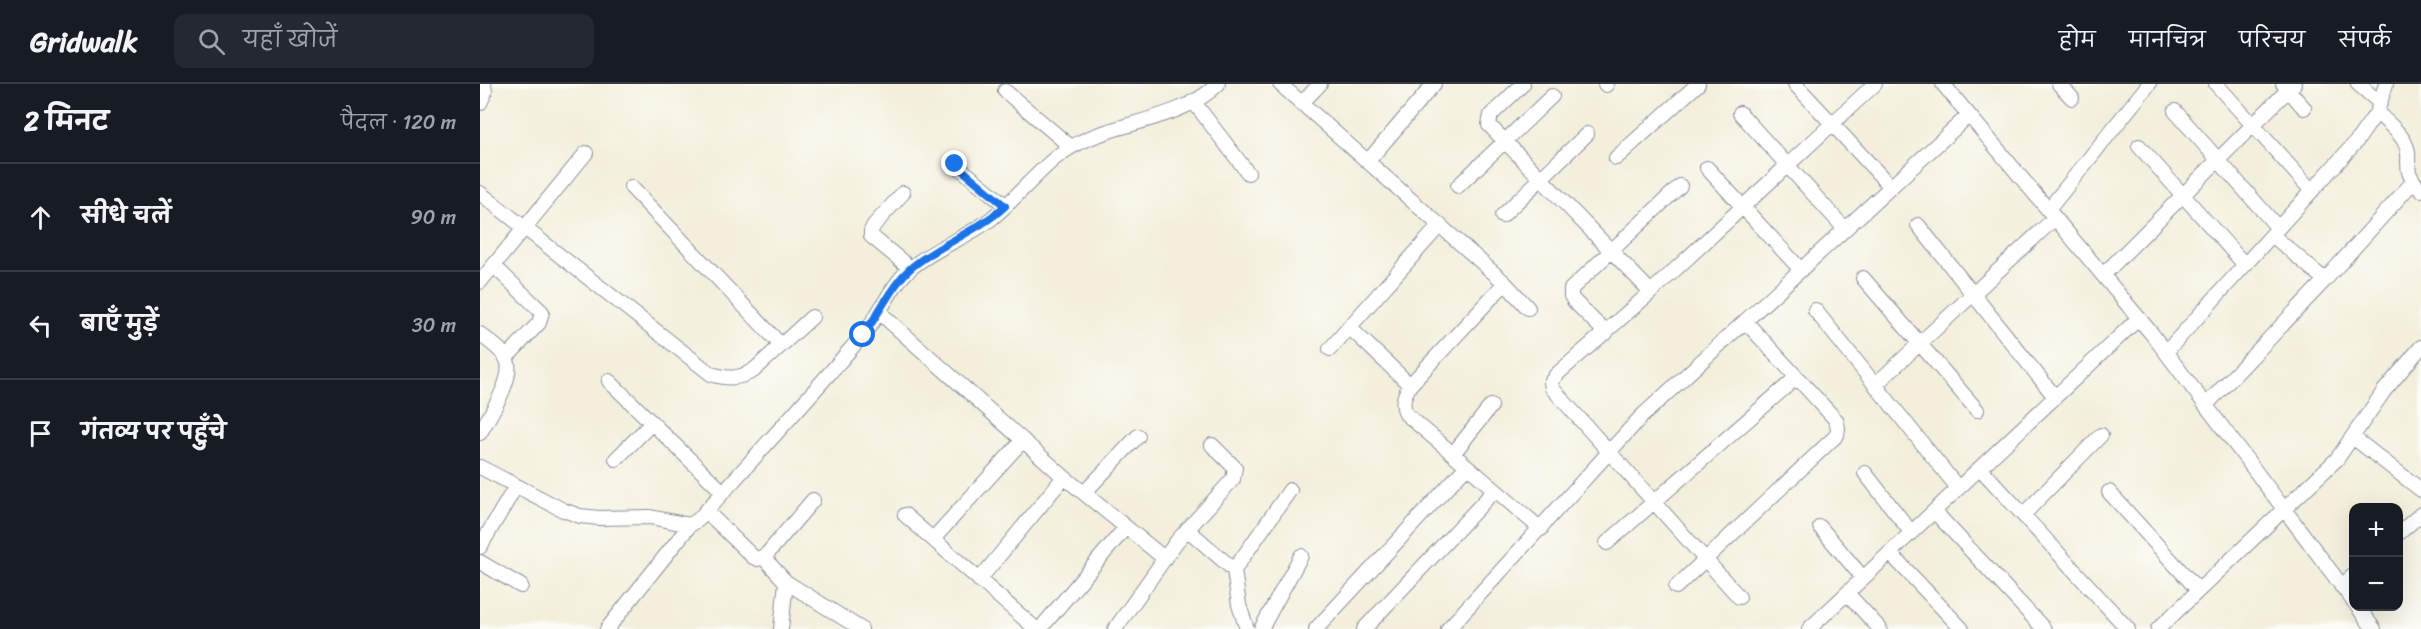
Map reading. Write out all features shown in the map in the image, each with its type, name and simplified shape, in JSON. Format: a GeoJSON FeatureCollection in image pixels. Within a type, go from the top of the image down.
{"type":"FeatureCollection","features":[{"type":"Feature","properties":{"kind":"street"},"geometry":{"type":"LineString","coordinates":[[480,103],[485,92],[484,84]]}},
{"type":"Feature","properties":{"kind":"street"},"geometry":{"type":"LineString","coordinates":[[607,629],[690,525],[706,511],[863,335],[895,284],[910,268],[924,257],[976,229],[1005,206],[1055,158],[1071,147],[1178,109],[1193,102],[1218,84]]}},
{"type":"Feature","properties":{"kind":"street"},"geometry":{"type":"LineString","coordinates":[[1280,84],[1505,283],[1528,308]]}},
{"type":"Feature","properties":{"kind":"street"},"geometry":{"type":"LineString","coordinates":[[1303,102],[1320,84]]}},
{"type":"Feature","properties":{"kind":"street"},"geometry":{"type":"LineString","coordinates":[[1368,161],[1434,84]]}},
{"type":"Feature","properties":{"kind":"street"},"geometry":{"type":"LineString","coordinates":[[1523,84],[1491,115],[1489,125],[1651,291]]}},
{"type":"Feature","properties":{"kind":"street"},"geometry":{"type":"LineString","coordinates":[[1616,158],[1698,84]]}},
{"type":"Feature","properties":{"kind":"street"},"geometry":{"type":"LineString","coordinates":[[1795,84],[1891,187]]}},
{"type":"Feature","properties":{"kind":"street"},"geometry":{"type":"LineString","coordinates":[[1739,597],[1704,561],[1552,388],[1551,382],[1875,84]]}},
{"type":"Feature","properties":{"kind":"street"},"geometry":{"type":"LineString","coordinates":[[1944,84],[2166,352],[2349,596]]}},
{"type":"Feature","properties":{"kind":"street"},"geometry":{"type":"LineString","coordinates":[[2059,84],[2072,98]]}},
{"type":"Feature","properties":{"kind":"street"},"geometry":{"type":"LineString","coordinates":[[1875,385],[1973,294],[2052,214],[2149,84]]}},
{"type":"Feature","properties":{"kind":"street"},"geometry":{"type":"LineString","coordinates":[[2216,84],[2312,191]]}},
{"type":"Feature","properties":{"kind":"street"},"geometry":{"type":"LineString","coordinates":[[2206,405],[2417,186],[2408,172],[2406,143],[2358,84]]}},
{"type":"Feature","properties":{"kind":"street"},"geometry":{"type":"LineString","coordinates":[[2166,352],[2356,142],[2378,107],[2386,84]]}},
{"type":"Feature","properties":{"kind":"street"},"geometry":{"type":"LineString","coordinates":[[2103,275],[2253,125],[2288,86],[2304,108]]}},
{"type":"Feature","properties":{"kind":"street"},"geometry":{"type":"LineString","coordinates":[[1005,91],[1071,147]]}},
{"type":"Feature","properties":{"kind":"street"},"geometry":{"type":"LineString","coordinates":[[1458,186],[1552,96]]}},
{"type":"Feature","properties":{"kind":"street"},"geometry":{"type":"LineString","coordinates":[[1193,102],[1248,173]]}},
{"type":"Feature","properties":{"kind":"street"},"geometry":{"type":"LineString","coordinates":[[2175,111],[2275,231],[2325,280]]}},
{"type":"Feature","properties":{"kind":"street"},"geometry":{"type":"LineString","coordinates":[[1740,113],[1845,229]]}},
{"type":"Feature","properties":{"kind":"street"},"geometry":{"type":"LineString","coordinates":[[1448,629],[1641,417],[1969,115]]}},
{"type":"Feature","properties":{"kind":"street"},"geometry":{"type":"LineString","coordinates":[[1502,216],[1587,134]]}},
{"type":"Feature","properties":{"kind":"street"},"geometry":{"type":"LineString","coordinates":[[2139,146],[2245,265]]}},
{"type":"Feature","properties":{"kind":"street"},"geometry":{"type":"LineString","coordinates":[[480,282],[586,153]]}},
{"type":"Feature","properties":{"kind":"street"},"geometry":{"type":"LineString","coordinates":[[955,164],[1005,206]]}},
{"type":"Feature","properties":{"kind":"street"},"geometry":{"type":"LineString","coordinates":[[1707,168],[1801,270]]}},
{"type":"Feature","properties":{"kind":"street"},"geometry":{"type":"LineString","coordinates":[[1605,333],[1574,301],[1571,289],[1680,186]]}},
{"type":"Feature","properties":{"kind":"street"},"geometry":{"type":"LineString","coordinates":[[631,187],[781,345]]}},
{"type":"Feature","properties":{"kind":"street"},"geometry":{"type":"LineString","coordinates":[[480,193],[711,374],[731,379],[742,377],[753,371],[812,317]]}},
{"type":"Feature","properties":{"kind":"street"},"geometry":{"type":"LineString","coordinates":[[903,194],[874,225],[871,237],[910,268]]}},
{"type":"Feature","properties":{"kind":"street"},"geometry":{"type":"LineString","coordinates":[[1330,349],[1440,225]]}},
{"type":"Feature","properties":{"kind":"street"},"geometry":{"type":"LineString","coordinates":[[1918,225],[2055,397]]}},
{"type":"Feature","properties":{"kind":"street"},"geometry":{"type":"LineString","coordinates":[[494,266],[542,312],[539,323],[506,358]]}},
{"type":"Feature","properties":{"kind":"street"},"geometry":{"type":"LineString","coordinates":[[1863,278],[1977,410]]}},
{"type":"Feature","properties":{"kind":"street"},"geometry":{"type":"LineString","coordinates":[[1505,283],[1410,385],[1403,397],[1406,414],[1540,529]]}},
{"type":"Feature","properties":{"kind":"street"},"geometry":{"type":"LineString","coordinates":[[1815,310],[1958,488]]}},
{"type":"Feature","properties":{"kind":"street"},"geometry":{"type":"LineString","coordinates":[[879,312],[1064,477],[1164,558]]}},
{"type":"Feature","properties":{"kind":"street"},"geometry":{"type":"LineString","coordinates":[[1809,629],[2139,318]]}},
{"type":"Feature","properties":{"kind":"street"},"geometry":{"type":"LineString","coordinates":[[1676,587],[1837,435],[1836,420],[1745,321]]}},
{"type":"Feature","properties":{"kind":"street"},"geometry":{"type":"LineString","coordinates":[[1349,327],[1410,385]]}},
{"type":"Feature","properties":{"kind":"street"},"geometry":{"type":"LineString","coordinates":[[480,334],[506,358],[509,368],[507,381],[480,433]]}},
{"type":"Feature","properties":{"kind":"street"},"geometry":{"type":"LineString","coordinates":[[2158,629],[2337,459],[2354,438],[2384,391],[2421,347]]}},
{"type":"Feature","properties":{"kind":"street"},"geometry":{"type":"LineString","coordinates":[[1607,543],[1797,377]]}},
{"type":"Feature","properties":{"kind":"street"},"geometry":{"type":"LineString","coordinates":[[609,381],[723,492]]}},
{"type":"Feature","properties":{"kind":"street"},"geometry":{"type":"LineString","coordinates":[[1453,454],[1491,406]]}},
{"type":"Feature","properties":{"kind":"street"},"geometry":{"type":"LineString","coordinates":[[616,459],[652,423]]}},
{"type":"Feature","properties":{"kind":"street"},"geometry":{"type":"LineString","coordinates":[[2023,515],[2100,435]]}},
{"type":"Feature","properties":{"kind":"street"},"geometry":{"type":"LineString","coordinates":[[1084,493],[1138,436]]}},
{"type":"Feature","properties":{"kind":"street"},"geometry":{"type":"LineString","coordinates":[[2354,438],[2421,490]]}},
{"type":"Feature","properties":{"kind":"street"},"geometry":{"type":"LineString","coordinates":[[933,539],[1023,440]]}},
{"type":"Feature","properties":{"kind":"street"},"geometry":{"type":"LineString","coordinates":[[1115,629],[1164,558],[1235,473],[1232,464],[1212,445]]}},
{"type":"Feature","properties":{"kind":"street"},"geometry":{"type":"LineString","coordinates":[[1316,629],[1467,466]]}},
{"type":"Feature","properties":{"kind":"street"},"geometry":{"type":"LineString","coordinates":[[480,468],[580,516],[650,517],[690,525]]}},
{"type":"Feature","properties":{"kind":"street"},"geometry":{"type":"LineString","coordinates":[[1980,468],[2128,629]]}},
{"type":"Feature","properties":{"kind":"street"},"geometry":{"type":"LineString","coordinates":[[1865,473],[1911,532]]}},
{"type":"Feature","properties":{"kind":"street"},"geometry":{"type":"LineString","coordinates":[[979,580],[1064,477]]}},
{"type":"Feature","properties":{"kind":"street"},"geometry":{"type":"LineString","coordinates":[[480,547],[516,486]]}},
{"type":"Feature","properties":{"kind":"street"},"geometry":{"type":"LineString","coordinates":[[1234,570],[1290,490]]}},
{"type":"Feature","properties":{"kind":"street"},"geometry":{"type":"LineString","coordinates":[[1364,629],[1495,490]]}},
{"type":"Feature","properties":{"kind":"street"},"geometry":{"type":"LineString","coordinates":[[2109,492],[2198,590]]}},
{"type":"Feature","properties":{"kind":"street"},"geometry":{"type":"LineString","coordinates":[[763,557],[813,500]]}},
{"type":"Feature","properties":{"kind":"street"},"geometry":{"type":"LineString","coordinates":[[706,511],[753,557],[763,557],[786,582],[861,629]]}},
{"type":"Feature","properties":{"kind":"street"},"geometry":{"type":"LineString","coordinates":[[1934,511],[2044,629]]}},
{"type":"Feature","properties":{"kind":"street"},"geometry":{"type":"LineString","coordinates":[[2403,530],[2421,514]]}},
{"type":"Feature","properties":{"kind":"street"},"geometry":{"type":"LineString","coordinates":[[905,515],[1038,629],[1126,527]]}},
{"type":"Feature","properties":{"kind":"street"},"geometry":{"type":"LineString","coordinates":[[1820,527],[1863,578]]}},
{"type":"Feature","properties":{"kind":"street"},"geometry":{"type":"LineString","coordinates":[[1187,529],[1234,570],[1240,612],[1247,629]]}},
{"type":"Feature","properties":{"kind":"street"},"geometry":{"type":"LineString","coordinates":[[1890,553],[1962,629]]}},
{"type":"Feature","properties":{"kind":"street"},"geometry":{"type":"LineString","coordinates":[[1261,629],[1301,556]]}},
{"type":"Feature","properties":{"kind":"street"},"geometry":{"type":"LineString","coordinates":[[480,562],[522,586]]}},
{"type":"Feature","properties":{"kind":"street"},"geometry":{"type":"LineString","coordinates":[[2341,586],[2349,579]]}},
{"type":"Feature","properties":{"kind":"street"},"geometry":{"type":"LineString","coordinates":[[781,629],[786,582]]}},
{"type":"Feature","properties":{"kind":"street"},"geometry":{"type":"LineString","coordinates":[[1847,593],[1880,629]]}},
{"type":"Feature","properties":{"kind":"street"},"geometry":{"type":"LineString","coordinates":[[2361,611],[2374,629]]}},
{"type":"Feature","properties":{"kind":"route"},"geometry":{"type":"LineString","coordinates":[[863,335],[874,321],[895,284],[910,268],[924,257],[992,219],[1005,206],[955,164]]}}]}
